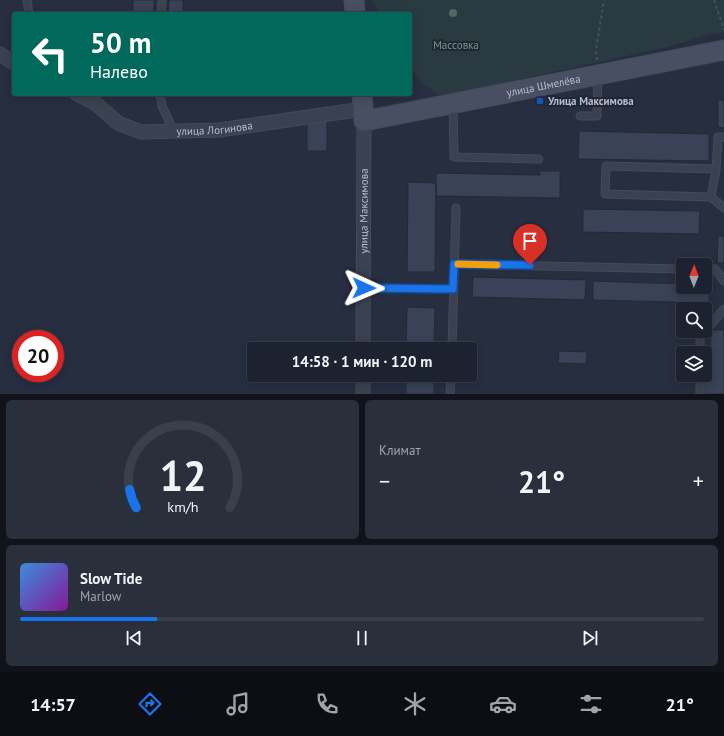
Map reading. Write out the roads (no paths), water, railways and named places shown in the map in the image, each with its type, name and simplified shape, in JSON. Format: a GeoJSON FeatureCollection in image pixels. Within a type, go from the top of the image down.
{"type":"FeatureCollection","features":[{"type":"Feature","properties":{"kind":"main road"},"geometry":{"type":"LineString","coordinates":[[354,0],[355,12]]}},
{"type":"Feature","properties":{"kind":"main road","name":"улица Шмелёва"},"geometry":{"type":"LineString","coordinates":[[363,108],[453,104],[724,50]]}},
{"type":"Feature","properties":{"kind":"street"},"geometry":{"type":"LineString","coordinates":[[0,54],[12,62]]}},
{"type":"Feature","properties":{"kind":"street","name":"улица Логинова"},"geometry":{"type":"LineString","coordinates":[[81,96],[95,103],[118,124],[141,132],[219,130],[363,108]]}},
{"type":"Feature","properties":{"kind":"street","name":"улица Максимова"},"geometry":{"type":"LineString","coordinates":[[363,108],[363,342]]}},
{"type":"Feature","properties":{"kind":"street"},"geometry":{"type":"LineString","coordinates":[[363,382],[363,394]]}},
{"type":"Feature","properties":{"kind":"lane"},"geometry":{"type":"LineString","coordinates":[[27,0],[29,12]]}},
{"type":"Feature","properties":{"kind":"lane"},"geometry":{"type":"LineString","coordinates":[[161,12],[162,0]]}},
{"type":"Feature","properties":{"kind":"lane"},"geometry":{"type":"LineString","coordinates":[[580,116],[597,116],[598,75]]}},
{"type":"Feature","properties":{"kind":"lane"},"geometry":{"type":"LineString","coordinates":[[160,96],[162,106],[174,132]]}},
{"type":"Feature","properties":{"kind":"lane"},"geometry":{"type":"LineString","coordinates":[[453,104],[454,157],[539,160]]}},
{"type":"Feature","properties":{"kind":"lane"},"geometry":{"type":"LineString","coordinates":[[711,197],[716,169],[718,137],[724,137]]}},
{"type":"Feature","properties":{"kind":"lane"},"geometry":{"type":"LineString","coordinates":[[716,169],[606,166],[605,194],[711,197],[724,208]]}},
{"type":"Feature","properties":{"kind":"lane"},"geometry":{"type":"LineString","coordinates":[[452,342],[456,208]]}},
{"type":"Feature","properties":{"kind":"lane"},"geometry":{"type":"LineString","coordinates":[[454,264],[676,269]]}},
{"type":"Feature","properties":{"kind":"lane"},"geometry":{"type":"LineString","coordinates":[[712,269],[715,269],[724,281]]}},
{"type":"Feature","properties":{"kind":"lane"},"geometry":{"type":"LineString","coordinates":[[364,288],[453,289]]}},
{"type":"Feature","properties":{"kind":"lane"},"geometry":{"type":"LineString","coordinates":[[700,346],[700,336],[724,310]]}},
{"type":"Feature","properties":{"kind":"lane"},"geometry":{"type":"LineString","coordinates":[[450,394],[451,382]]}},
{"type":"Feature","properties":{"kind":"lane"},"geometry":{"type":"LineString","coordinates":[[700,382],[700,394]]}},
{"type":"Feature","properties":{"kind":"place","name":"Улица Максимова"},"geometry":{"type":"Point","coordinates":[540,101]}},
{"type":"Feature","properties":{"kind":"park label","name":"Массовка"},"geometry":{"type":"Point","coordinates":[456,45]}}]}
